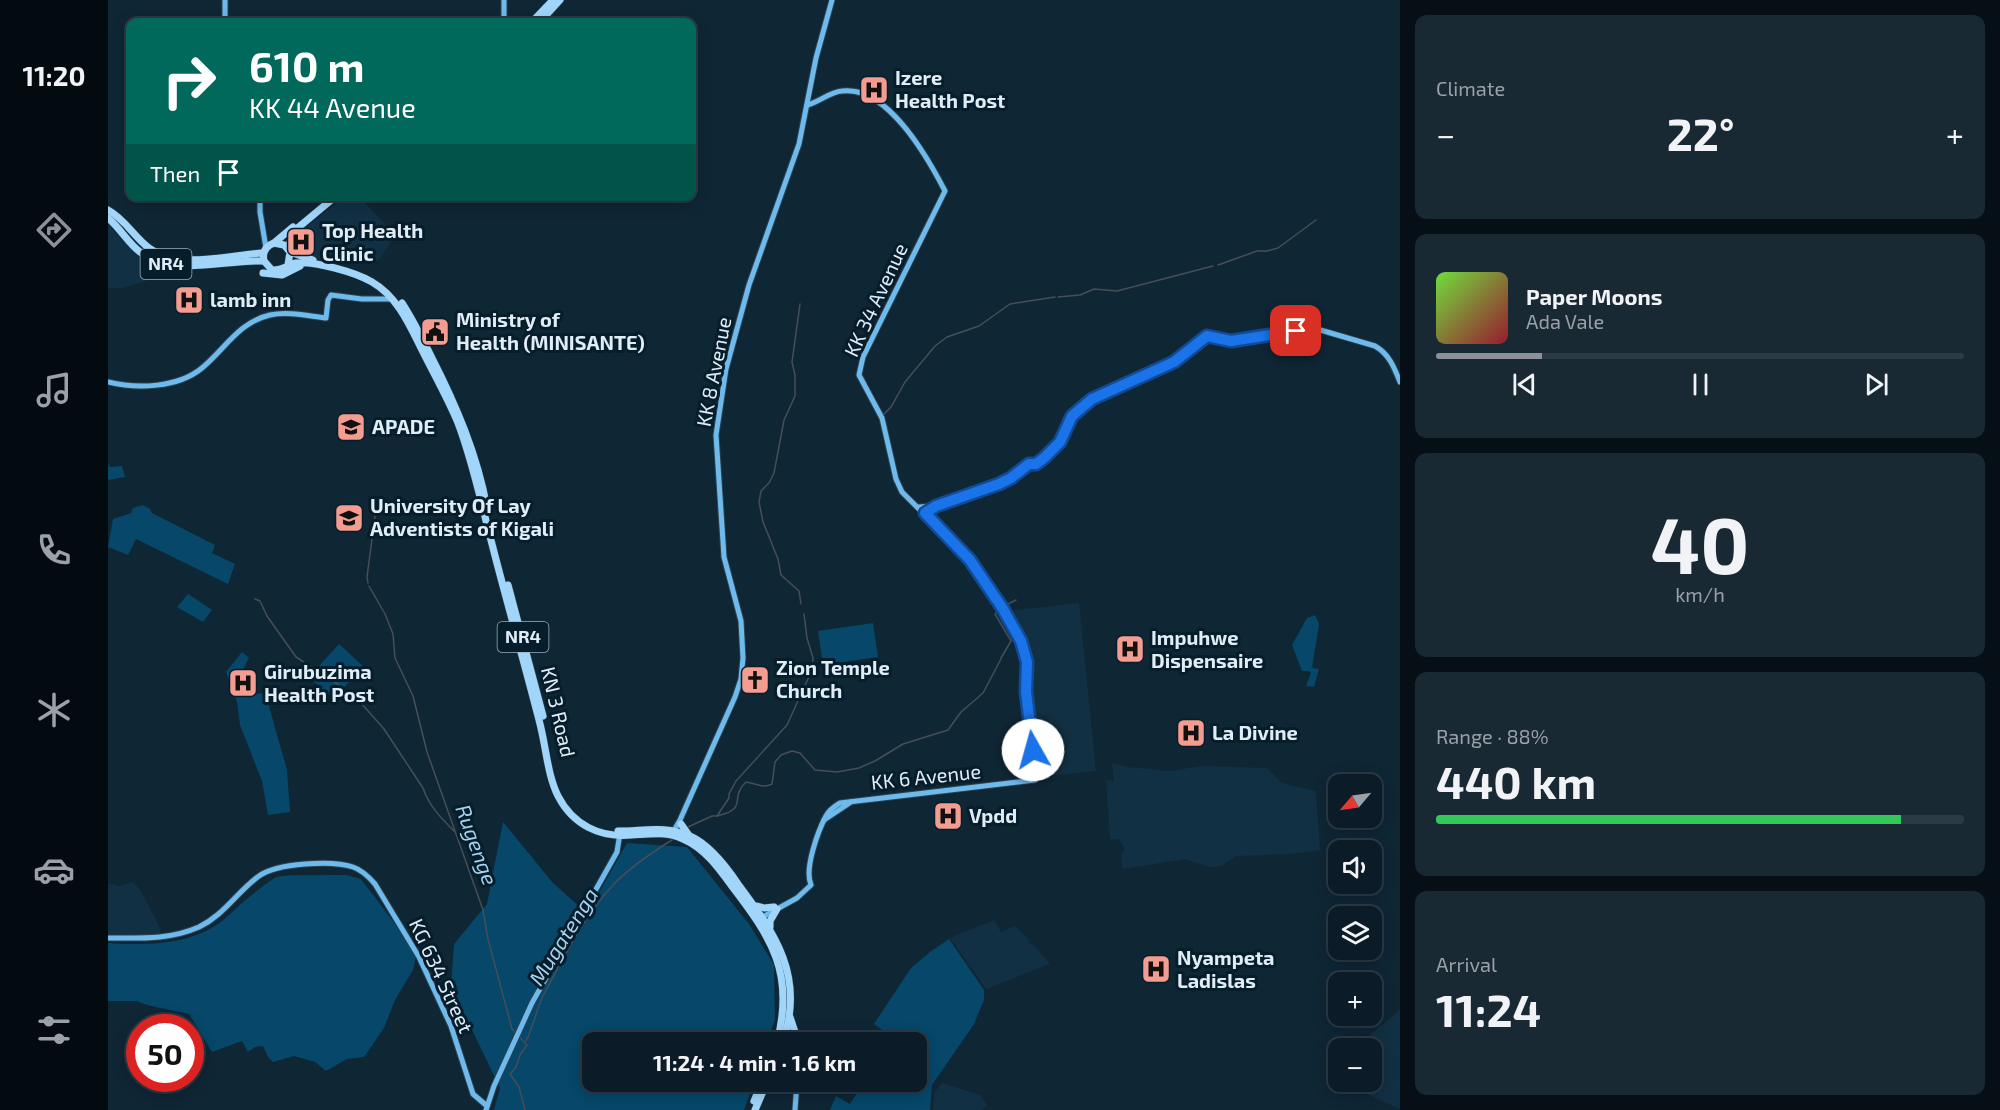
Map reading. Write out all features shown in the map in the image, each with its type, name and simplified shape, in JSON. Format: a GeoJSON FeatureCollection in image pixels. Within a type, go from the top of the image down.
{"type":"FeatureCollection","features":[{"type":"Feature","properties":{"kind":"highway"},"geometry":{"type":"LineString","coordinates":[[536,18],[553,0]]}},
{"type":"Feature","properties":{"kind":"highway"},"geometry":{"type":"LineString","coordinates":[[544,18],[560,0]]}},
{"type":"Feature","properties":{"kind":"highway"},"geometry":{"type":"LineString","coordinates":[[274,243],[323,201]]}},
{"type":"Feature","properties":{"kind":"highway"},"geometry":{"type":"LineString","coordinates":[[312,263],[288,265],[294,231],[330,201]]}},
{"type":"Feature","properties":{"kind":"highway","name":"NR4"},"geometry":{"type":"LineString","coordinates":[[108,210],[146,246],[166,257],[177,259],[242,258],[264,261],[269,268],[276,271],[288,265]]}},
{"type":"Feature","properties":{"kind":"highway","name":"NR4"},"geometry":{"type":"LineString","coordinates":[[108,218],[138,250],[159,263],[175,266],[242,258],[265,250],[274,243]]}},
{"type":"Feature","properties":{"kind":"highway"},"geometry":{"type":"LineString","coordinates":[[274,243],[284,244],[289,250],[312,263]]}},
{"type":"Feature","properties":{"kind":"highway"},"geometry":{"type":"LineString","coordinates":[[264,261],[265,250]]}},
{"type":"Feature","properties":{"kind":"highway"},"geometry":{"type":"LineString","coordinates":[[263,273],[282,275],[294,267],[312,263]]}},
{"type":"Feature","properties":{"kind":"highway","name":"KN 3 Road"},"geometry":{"type":"LineString","coordinates":[[312,263],[358,271],[390,293],[411,318],[450,393],[471,444],[524,639],[560,793],[574,813],[588,823],[603,829],[620,834],[653,833],[693,837],[708,848],[723,864],[755,905],[760,917]]}},
{"type":"Feature","properties":{"kind":"highway"},"geometry":{"type":"LineString","coordinates":[[662,828],[680,822],[687,834],[693,837]]}},
{"type":"Feature","properties":{"kind":"highway","name":"KN 3 Road"},"geometry":{"type":"LineString","coordinates":[[620,834],[642,828],[662,828],[676,834],[704,853],[770,927],[785,961],[791,1003],[791,1027],[788,1032]]}},
{"type":"Feature","properties":{"kind":"highway"},"geometry":{"type":"LineString","coordinates":[[755,905],[776,908],[770,921],[770,927]]}},
{"type":"Feature","properties":{"kind":"highway","name":"NR4"},"geometry":{"type":"LineString","coordinates":[[760,917],[777,957],[784,997],[779,1032]]}},
{"type":"Feature","properties":{"kind":"highway"},"geometry":{"type":"LineString","coordinates":[[751,1110],[758,1092]]}},
{"type":"Feature","properties":{"kind":"highway"},"geometry":{"type":"LineString","coordinates":[[755,1110],[763,1092]]}},
{"type":"Feature","properties":{"kind":"main road"},"geometry":{"type":"LineString","coordinates":[[225,0],[225,18]]}},
{"type":"Feature","properties":{"kind":"main road"},"geometry":{"type":"LineString","coordinates":[[504,0],[504,18]]}},
{"type":"Feature","properties":{"kind":"main road","name":"KK 8 Avenue"},"geometry":{"type":"LineString","coordinates":[[676,834],[726,720],[741,679],[743,638],[741,621],[724,557],[716,435],[732,343],[749,285],[799,144],[816,58],[832,0]]}},
{"type":"Feature","properties":{"kind":"main road","name":"KK 34 Avenue"},"geometry":{"type":"LineString","coordinates":[[807,105],[841,91],[864,93],[888,111],[910,133],[926,155],[945,191],[858,370],[860,379],[882,418],[897,481],[906,496],[970,560],[1003,609],[1021,641],[1027,662],[1026,692],[1035,780]]}},
{"type":"Feature","properties":{"kind":"main road"},"geometry":{"type":"LineString","coordinates":[[260,201],[265,250]]}},
{"type":"Feature","properties":{"kind":"main road"},"geometry":{"type":"LineString","coordinates":[[108,381],[135,386],[186,377],[201,369],[243,327],[271,315],[287,314],[326,318],[328,300],[331,295],[380,299],[390,293]]}},
{"type":"Feature","properties":{"kind":"main road"},"geometry":{"type":"LineString","coordinates":[[925,513],[936,506],[999,484],[1029,464],[1036,464],[1060,442],[1072,416],[1092,399],[1174,362],[1207,336],[1231,341],[1317,329],[1381,349],[1390,360],[1400,382]]}},
{"type":"Feature","properties":{"kind":"main road"},"geometry":{"type":"LineString","coordinates":[[919,507],[936,506]]}},
{"type":"Feature","properties":{"kind":"main road","name":"KK 6 Avenue"},"geometry":{"type":"LineString","coordinates":[[760,917],[798,896],[811,885],[809,879],[811,860],[817,838],[827,814],[840,803],[1035,780]]}},
{"type":"Feature","properties":{"kind":"main road"},"geometry":{"type":"LineString","coordinates":[[486,1108],[532,1004],[612,862],[619,847],[620,834]]}},
{"type":"Feature","properties":{"kind":"main road","name":"KG 634 Street"},"geometry":{"type":"LineString","coordinates":[[108,938],[166,937],[189,931],[216,917],[259,877],[279,867],[312,865],[353,867],[366,874],[375,884],[409,938],[451,1026],[473,1094],[486,1108]]}},
{"type":"Feature","properties":{"kind":"main road"},"geometry":{"type":"LineString","coordinates":[[783,1012],[793,1032]]}},
{"type":"Feature","properties":{"kind":"main road"},"geometry":{"type":"LineString","coordinates":[[795,1110],[796,1092]]}},
{"type":"Feature","properties":{"kind":"shaded area"},"geometry":{"type":"Polygon","coordinates":[[[340,201],[363,201],[396,235],[378,261],[339,248],[333,264],[306,258],[294,252],[292,246],[294,236],[340,201]]]}},
{"type":"Feature","properties":{"kind":"shaded area"},"geometry":{"type":"Polygon","coordinates":[[[108,225],[147,263],[159,267],[161,276],[123,288],[108,288],[108,225]]]}},
{"type":"Feature","properties":{"kind":"shaded area"},"geometry":{"type":"Polygon","coordinates":[[[108,463],[110,467],[122,466],[125,477],[108,480],[108,463]]]}},
{"type":"Feature","properties":{"kind":"shaded area"},"geometry":{"type":"Polygon","coordinates":[[[143,505],[152,513],[215,545],[212,553],[235,564],[228,584],[136,539],[128,555],[108,547],[113,519],[131,513],[133,508],[143,505]]]}},
{"type":"Feature","properties":{"kind":"shaded area"},"geometry":{"type":"Polygon","coordinates":[[[188,594],[212,610],[203,622],[177,607],[188,594]]]}},
{"type":"Feature","properties":{"kind":"shaded area"},"geometry":{"type":"Polygon","coordinates":[[[1079,603],[1096,771],[1041,777],[1038,775],[1032,719],[1030,662],[1027,649],[1007,611],[1079,603]]]}},
{"type":"Feature","properties":{"kind":"shaded area"},"geometry":{"type":"Polygon","coordinates":[[[1315,615],[1319,624],[1312,668],[1319,669],[1314,687],[1306,686],[1311,673],[1302,671],[1292,645],[1307,618],[1315,615]]]}},
{"type":"Feature","properties":{"kind":"shaded area"},"geometry":{"type":"Polygon","coordinates":[[[873,623],[878,657],[823,665],[818,631],[873,623]]]}},
{"type":"Feature","properties":{"kind":"shaded area"},"geometry":{"type":"Polygon","coordinates":[[[339,644],[363,666],[334,699],[309,677],[339,644]]]}},
{"type":"Feature","properties":{"kind":"shaded area"},"geometry":{"type":"Polygon","coordinates":[[[242,652],[249,658],[241,673],[250,696],[265,692],[287,770],[290,812],[268,815],[262,781],[240,725],[237,702],[226,672],[242,652]]]}},
{"type":"Feature","properties":{"kind":"shaded area"},"geometry":{"type":"Polygon","coordinates":[[[1112,763],[1169,771],[1202,766],[1267,768],[1282,783],[1316,791],[1320,850],[1290,854],[1236,856],[1221,866],[1209,867],[1185,859],[1123,869],[1121,853],[1125,850],[1119,839],[1110,839],[1106,780],[1114,781],[1112,763]]]}},
{"type":"Feature","properties":{"kind":"shaded area"},"geometry":{"type":"Polygon","coordinates":[[[503,822],[553,883],[581,908],[595,900],[627,843],[687,847],[749,924],[774,965],[775,1020],[771,1032],[582,1032],[582,1092],[750,1092],[744,1110],[494,1110],[500,1088],[451,986],[454,944],[487,904],[503,822]]]}},
{"type":"Feature","properties":{"kind":"shaded area"},"geometry":{"type":"Polygon","coordinates":[[[346,875],[361,879],[402,933],[416,957],[413,970],[395,1000],[384,1028],[364,1057],[347,1059],[326,1071],[315,1062],[294,1056],[273,1062],[263,1046],[255,1047],[248,1052],[242,1041],[212,1052],[204,1039],[204,1014],[189,1014],[137,1001],[108,1001],[108,943],[140,944],[189,938],[218,924],[272,879],[287,876],[346,875]]]}},
{"type":"Feature","properties":{"kind":"shaded area"},"geometry":{"type":"Polygon","coordinates":[[[133,882],[141,891],[161,930],[158,935],[108,934],[108,883],[119,886],[133,882]]]}},
{"type":"Feature","properties":{"kind":"shaded area"},"geometry":{"type":"Polygon","coordinates":[[[994,920],[1001,932],[1015,926],[1030,941],[1029,944],[1034,945],[1050,964],[986,989],[950,938],[994,920]]]}},
{"type":"Feature","properties":{"kind":"shaded area"},"geometry":{"type":"Polygon","coordinates":[[[949,939],[984,990],[984,1000],[974,1024],[932,1085],[930,1110],[830,1110],[836,1096],[850,1104],[858,1092],[927,1092],[927,1032],[885,1032],[874,1024],[911,968],[949,939]]]}},
{"type":"Feature","properties":{"kind":"shaded area"},"geometry":{"type":"Polygon","coordinates":[[[1400,1010],[1400,1109],[1363,1092],[1382,1092],[1382,1038],[1369,1038],[1400,1010]]]}},
{"type":"Feature","properties":{"kind":"shaded area"},"geometry":{"type":"Polygon","coordinates":[[[942,1083],[980,1095],[987,1105],[982,1110],[933,1110],[934,1093],[942,1083]]]}},
{"type":"Feature","properties":{"kind":"waterway"},"geometry":{"type":"LineString","coordinates":[[1218,265],[1257,251],[1278,248],[1316,220]]}},
{"type":"Feature","properties":{"kind":"waterway"},"geometry":{"type":"LineString","coordinates":[[1058,297],[1080,295],[1094,289],[1117,291],[1213,266]]}},
{"type":"Feature","properties":{"kind":"waterway"},"geometry":{"type":"LineString","coordinates":[[882,416],[891,407],[905,382],[935,346],[947,337],[979,326],[1010,304],[1055,297]]}},
{"type":"Feature","properties":{"kind":"waterway"},"geometry":{"type":"LineString","coordinates":[[800,304],[792,362],[795,375],[795,396],[784,420],[774,473],[769,483],[761,491],[759,502],[763,522],[778,559],[781,575],[799,591],[801,604]]}},
{"type":"Feature","properties":{"kind":"waterway","name":"Rugenge"},"geometry":{"type":"LineString","coordinates":[[368,583],[375,516],[384,497]]}},
{"type":"Feature","properties":{"kind":"waterway","name":"Rugenge"},"geometry":{"type":"LineString","coordinates":[[369,586],[393,634],[395,658],[413,696],[427,752],[483,910],[488,939],[512,1029],[527,1045],[510,1074],[519,1087],[525,1110]]}},
{"type":"Feature","properties":{"kind":"waterway"},"geometry":{"type":"LineString","coordinates":[[255,599],[260,601],[267,616],[296,657],[342,687],[361,703],[384,729],[423,788],[432,806],[454,831]]}},
{"type":"Feature","properties":{"kind":"waterway"},"geometry":{"type":"LineString","coordinates":[[1004,606],[1016,600]]}},
{"type":"Feature","properties":{"kind":"waterway"},"geometry":{"type":"LineString","coordinates":[[1000,609],[995,614],[1011,641],[1001,658]]}},
{"type":"Feature","properties":{"kind":"waterway"},"geometry":{"type":"LineString","coordinates":[[688,827],[717,816],[729,798],[736,781],[787,725],[812,670],[813,658],[807,638],[804,614]]}},
{"type":"Feature","properties":{"kind":"waterway"},"geometry":{"type":"LineString","coordinates":[[717,816],[733,810],[741,788],[746,782],[762,786],[772,784],[775,762],[781,755],[792,751],[800,753],[815,770],[837,772],[859,768],[903,744],[948,730],[961,712],[983,693],[1001,659]]}},
{"type":"Feature","properties":{"kind":"waterway","name":"Mugatenga"},"geometry":{"type":"LineString","coordinates":[[526,1041],[542,998],[592,910],[626,872],[672,840]]}},
{"type":"Feature","properties":{"kind":"place","name":"Izere Health Post"},"geometry":{"type":"Point","coordinates":[874,90]}},
{"type":"Feature","properties":{"kind":"place","name":"Top Health Clinic"},"geometry":{"type":"Point","coordinates":[301,242]}},
{"type":"Feature","properties":{"kind":"place","name":"lamb inn"},"geometry":{"type":"Point","coordinates":[189,300]}},
{"type":"Feature","properties":{"kind":"place","name":"Ministry of Health (MINISANTE)"},"geometry":{"type":"Point","coordinates":[435,332]}},
{"type":"Feature","properties":{"kind":"place","name":"APADE"},"geometry":{"type":"Point","coordinates":[351,427]}},
{"type":"Feature","properties":{"kind":"place","name":"University Of Lay Adventists of Kigali"},"geometry":{"type":"Point","coordinates":[349,518]}},
{"type":"Feature","properties":{"kind":"place","name":"Impuhwe Dispensaire"},"geometry":{"type":"Point","coordinates":[1130,649]}},
{"type":"Feature","properties":{"kind":"place","name":"Zion Temple Church"},"geometry":{"type":"Point","coordinates":[755,680]}},
{"type":"Feature","properties":{"kind":"place","name":"Girubuzima Health Post"},"geometry":{"type":"Point","coordinates":[243,683]}},
{"type":"Feature","properties":{"kind":"place","name":"La Divine"},"geometry":{"type":"Point","coordinates":[1191,733]}},
{"type":"Feature","properties":{"kind":"place","name":"Vpdd"},"geometry":{"type":"Point","coordinates":[948,816]}},
{"type":"Feature","properties":{"kind":"place","name":"Nyampeta Ladislas"},"geometry":{"type":"Point","coordinates":[1156,969]}},
{"type":"Feature","properties":{"kind":"route"},"geometry":{"type":"LineString","coordinates":[[1033,750],[1026,692],[1027,662],[1021,641],[1003,609],[970,560],[925,513],[936,506],[974,491],[999,484],[1029,464],[1036,464],[1060,442],[1072,416],[1092,399],[1174,362],[1207,336],[1231,341],[1296,331]]}}]}
